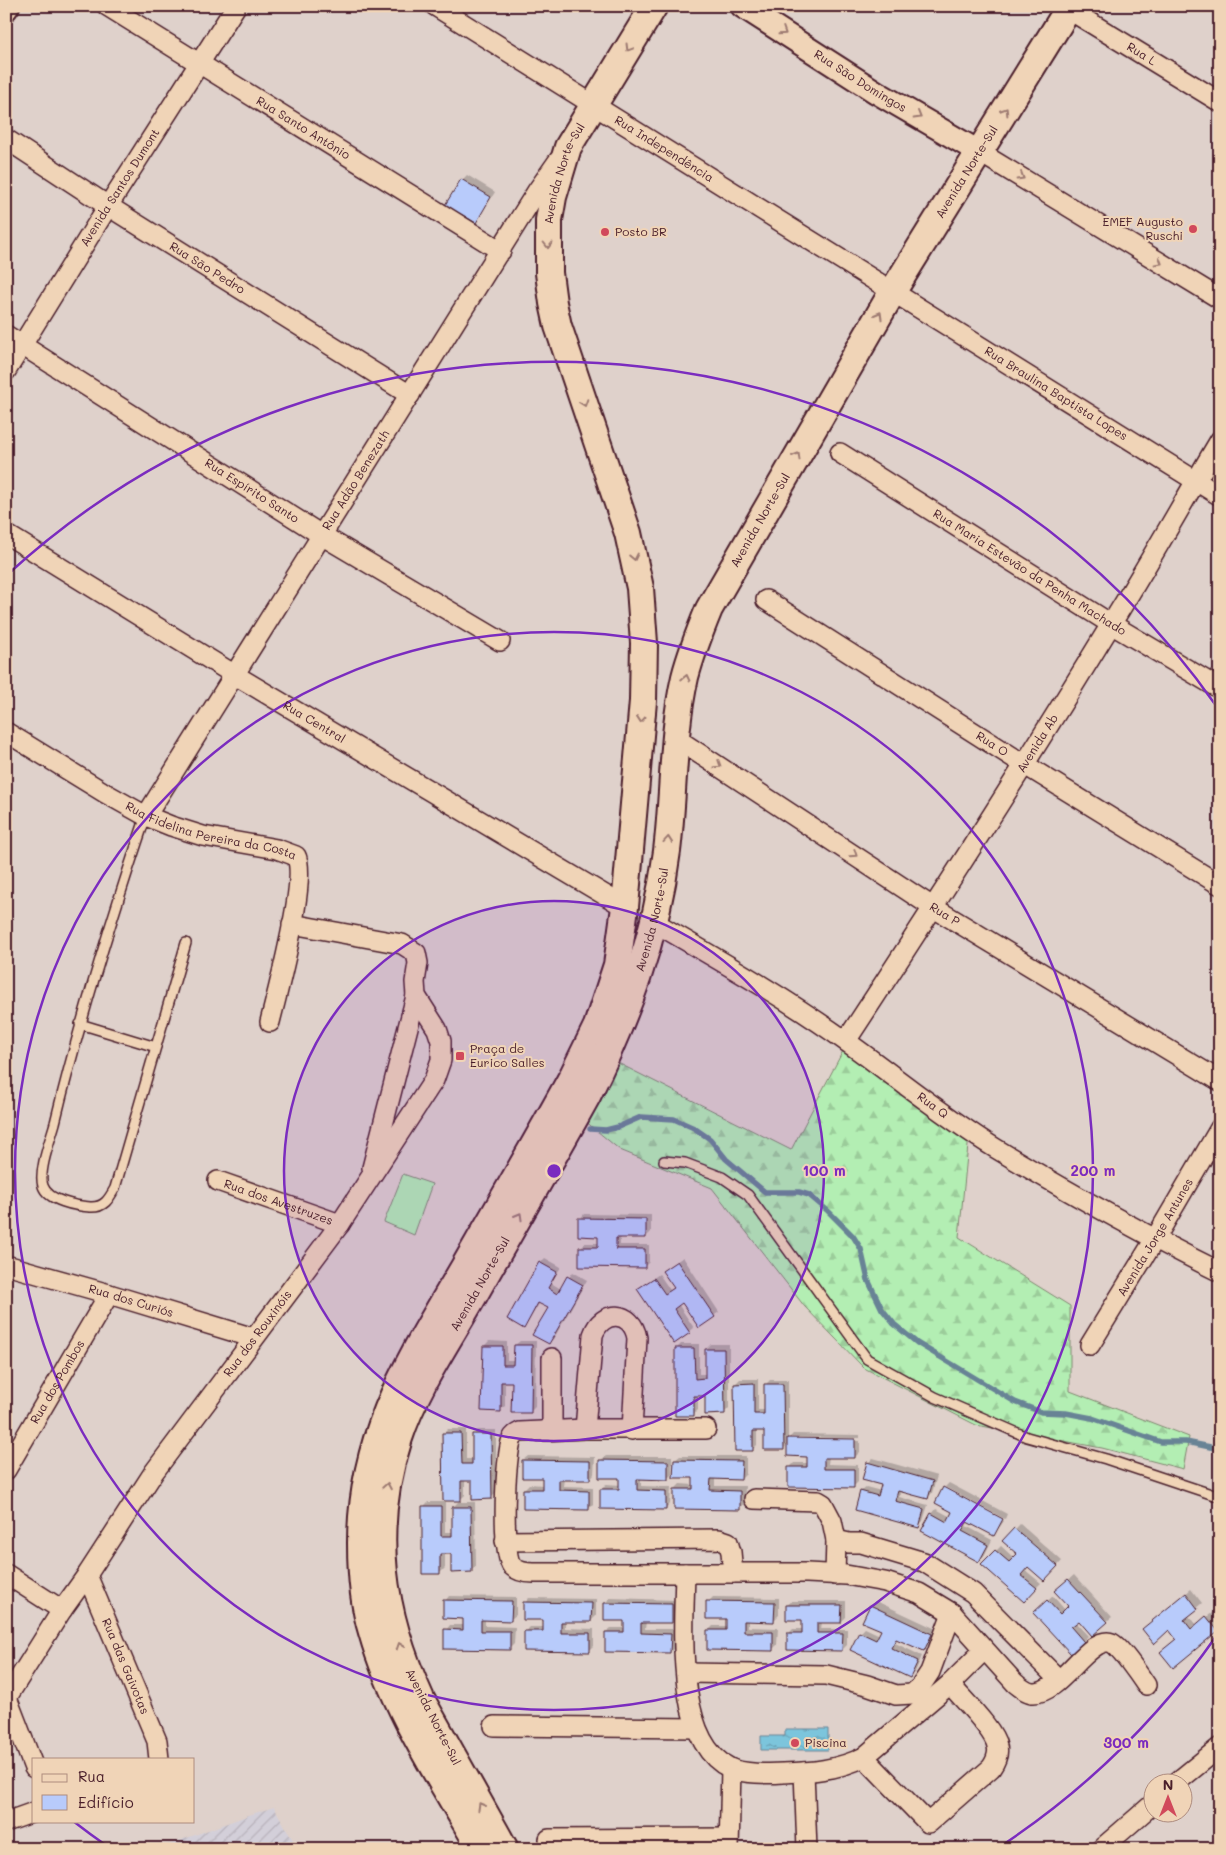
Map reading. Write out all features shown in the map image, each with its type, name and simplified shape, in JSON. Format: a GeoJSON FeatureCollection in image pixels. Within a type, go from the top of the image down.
{"type":"FeatureCollection","features":[{"type":"Feature","properties":{"kind":"main road","name":"Avenida Norte-Sul"},"geometry":{"type":"LineString","coordinates":[[481,1849],[397,1701],[372,1631],[365,1601],[361,1557],[361,1528],[365,1482],[378,1432],[401,1378],[550,1117],[597,1026],[617,965],[625,908],[643,701],[644,643],[640,588],[628,533],[558,326],[549,273],[549,220],[553,197],[568,147],[654,6]]}},
{"type":"Feature","properties":{"kind":"main road","name":"Avenida Norte-Sul"},"geometry":{"type":"LineString","coordinates":[[505,1849],[411,1677],[387,1598],[383,1571],[382,1527],[384,1502],[388,1479],[400,1437],[429,1374],[579,1110],[607,1055],[632,996],[654,922],[667,852],[680,704],[685,677],[709,609],[894,291],[1067,7]]}},
{"type":"Feature","properties":{"kind":"street","name":"Rua Santo Antônio"},"geometry":{"type":"LineString","coordinates":[[107,6],[501,251]]}},
{"type":"Feature","properties":{"kind":"street","name":"Avenida Santos Dumont"},"geometry":{"type":"LineString","coordinates":[[6,371],[108,206],[236,6]]}},
{"type":"Feature","properties":{"kind":"street","name":"Rua Independência"},"geometry":{"type":"LineString","coordinates":[[435,6],[593,106],[894,291]]}},
{"type":"Feature","properties":{"kind":"street","name":"Rua São Domingos"},"geometry":{"type":"LineString","coordinates":[[742,6],[876,92],[979,152]]}},
{"type":"Feature","properties":{"kind":"street","name":"Rua L"},"geometry":{"type":"LineString","coordinates":[[1067,7],[1220,102]]}},
{"type":"Feature","properties":{"kind":"street","name":"Rua São Pedro"},"geometry":{"type":"LineString","coordinates":[[6,139],[108,206],[410,394]]}},
{"type":"Feature","properties":{"kind":"street","name":"Rua Adão Benezath"},"geometry":{"type":"LineString","coordinates":[[146,816],[323,536],[537,191],[568,147]]}},
{"type":"Feature","properties":{"kind":"street"},"geometry":{"type":"LineString","coordinates":[[979,152],[1220,299]]}},
{"type":"Feature","properties":{"kind":"street","name":"Rua Braulina Baptista Lopes"},"geometry":{"type":"LineString","coordinates":[[894,291],[1220,496]]}},
{"type":"Feature","properties":{"kind":"street","name":"Rua Espírito Santo"},"geometry":{"type":"LineString","coordinates":[[6,335],[23,344],[323,536],[500,641]]}},
{"type":"Feature","properties":{"kind":"street","name":"Avenida Ab"},"geometry":{"type":"LineString","coordinates":[[846,1041],[934,908],[1025,764],[1112,624],[1220,440]]}},
{"type":"Feature","properties":{"kind":"street","name":"Rua Maria Estevão da Penha Machado"},"geometry":{"type":"LineString","coordinates":[[840,453],[1112,624],[1220,689]]}},
{"type":"Feature","properties":{"kind":"street","name":"Rua Central"},"geometry":{"type":"LineString","coordinates":[[6,534],[235,675],[625,908]]}},
{"type":"Feature","properties":{"kind":"street","name":"Rua O"},"geometry":{"type":"LineString","coordinates":[[766,600],[1220,885]]}},
{"type":"Feature","properties":{"kind":"street","name":"Rua Fidelina Pereira da Costa"},"geometry":{"type":"LineString","coordinates":[[6,732],[105,794],[146,816],[203,836],[277,849],[296,856],[299,874],[292,924],[270,1022]]}},
{"type":"Feature","properties":{"kind":"street","name":"Rua P"},"geometry":{"type":"LineString","coordinates":[[677,739],[934,908],[1220,1080]]}},
{"type":"Feature","properties":{"kind":"street","name":"Rua Q"},"geometry":{"type":"LineString","coordinates":[[654,922],[735,970],[846,1041],[934,1106],[994,1147],[1155,1239],[1220,1272]]}},
{"type":"Feature","properties":{"kind":"street"},"geometry":{"type":"LineString","coordinates":[[292,924],[402,944],[416,953],[418,963],[415,982],[416,996],[368,1181]]}},
{"type":"Feature","properties":{"kind":"street","name":"Rua dos Rouxinóis"},"geometry":{"type":"LineString","coordinates":[[7,1698],[62,1610],[154,1472],[340,1224],[434,1080],[440,1066],[441,1042],[437,1029],[416,996]]}},
{"type":"Feature","properties":{"kind":"street","name":"Avenida Jorge Antunes"},"geometry":{"type":"LineString","coordinates":[[1090,1345],[1220,1128]]}},
{"type":"Feature","properties":{"kind":"street","name":"Rua dos Avestruzes"},"geometry":{"type":"LineString","coordinates":[[218,1181],[340,1224]]}},
{"type":"Feature","properties":{"kind":"street","name":"Rua dos Curiós"},"geometry":{"type":"LineString","coordinates":[[6,1265],[254,1338]]}},
{"type":"Feature","properties":{"kind":"street","name":"Rua dos Pombos"},"geometry":{"type":"LineString","coordinates":[[6,1470],[109,1294]]}},
{"type":"Feature","properties":{"kind":"street"},"geometry":{"type":"LineString","coordinates":[[585,1429],[593,1335],[600,1322],[607,1318],[622,1318],[633,1325],[637,1338],[632,1430]]}},
{"type":"Feature","properties":{"kind":"street"},"geometry":{"type":"LineString","coordinates":[[552,1358],[552,1430]]}},
{"type":"Feature","properties":{"kind":"street"},"geometry":{"type":"LineString","coordinates":[[706,1429],[585,1429],[520,1432],[513,1437],[509,1454],[504,1526],[505,1541],[511,1565],[526,1573],[836,1575],[885,1582],[919,1594],[952,1613],[1015,1683],[1027,1692],[1036,1693],[1042,1691],[1059,1680],[1091,1650],[1102,1643],[1108,1642],[1117,1647],[1146,1685]]}},
{"type":"Feature","properties":{"kind":"street"},"geometry":{"type":"LineString","coordinates":[[754,1499],[818,1501],[823,1504],[832,1521],[836,1540],[836,1575]]}},
{"type":"Feature","properties":{"kind":"street"},"geometry":{"type":"LineString","coordinates":[[505,1541],[719,1539],[728,1542],[733,1573]]}},
{"type":"Feature","properties":{"kind":"street"},"geometry":{"type":"LineString","coordinates":[[836,1540],[861,1543],[924,1562],[973,1593],[1059,1680]]}},
{"type":"Feature","properties":{"kind":"street"},"geometry":{"type":"LineString","coordinates":[[685,1573],[686,1672],[689,1698],[696,1728],[714,1756],[731,1769],[775,1773],[804,1772],[842,1767],[864,1757],[950,1684],[984,1650]]}},
{"type":"Feature","properties":{"kind":"street"},"geometry":{"type":"LineString","coordinates":[[6,1574],[62,1610]]}},
{"type":"Feature","properties":{"kind":"street","name":"Rua das Gaivotas"},"geometry":{"type":"LineString","coordinates":[[87,1575],[157,1741],[159,1758]]}},
{"type":"Feature","properties":{"kind":"street"},"geometry":{"type":"LineString","coordinates":[[686,1672],[826,1675],[867,1685],[896,1695],[912,1694],[920,1688],[930,1672],[952,1613]]}},
{"type":"Feature","properties":{"kind":"street"},"geometry":{"type":"LineString","coordinates":[[864,1757],[928,1823],[991,1768],[997,1757],[998,1747],[990,1731],[950,1684]]}},
{"type":"Feature","properties":{"kind":"street"},"geometry":{"type":"LineString","coordinates":[[7,1698],[32,1763]]}},
{"type":"Feature","properties":{"kind":"street"},"geometry":{"type":"LineString","coordinates":[[494,1726],[696,1728]]}},
{"type":"Feature","properties":{"kind":"street"},"geometry":{"type":"LineString","coordinates":[[1189,1772],[1220,1747]]}},
{"type":"Feature","properties":{"kind":"street"},"geometry":{"type":"LineString","coordinates":[[549,1839],[700,1844],[729,1843],[731,1769]]}},
{"type":"Feature","properties":{"kind":"street"},"geometry":{"type":"LineString","coordinates":[[804,1772],[808,1849]]}},
{"type":"Feature","properties":{"kind":"street"},"geometry":{"type":"LineString","coordinates":[[1101,1849],[1144,1812]]}},
{"type":"Feature","properties":{"kind":"street"},"geometry":{"type":"LineString","coordinates":[[6,1822],[32,1813]]}},
{"type":"Feature","properties":{"kind":"lane"},"geometry":{"type":"LineString","coordinates":[[146,816],[106,937],[80,1024],[43,1170],[44,1186],[48,1193],[75,1204],[98,1207],[106,1203],[115,1188],[186,943]]}},
{"type":"Feature","properties":{"kind":"lane"},"geometry":{"type":"LineString","coordinates":[[80,1024],[156,1047]]}},
{"type":"Feature","properties":{"kind":"lane"},"geometry":{"type":"LineString","coordinates":[[664,1161],[684,1164],[722,1177],[748,1195],[867,1359],[935,1397],[1027,1437],[1106,1459],[1220,1497]]}},
{"type":"Feature","properties":{"kind":"shaded area"},"geometry":{"type":"Polygon","coordinates":[[[274,1807],[298,1849],[157,1849],[249,1815],[274,1807]]]}},
{"type":"Feature","properties":{"kind":"green space"},"geometry":{"type":"Polygon","coordinates":[[[845,1047],[970,1125],[959,1237],[1070,1306],[1070,1391],[1189,1437],[1183,1469],[1102,1448],[976,1425],[864,1368],[805,1307],[712,1188],[620,1150],[585,1121],[614,1061],[791,1150],[845,1047]]]}},
{"type":"Feature","properties":{"kind":"green space"},"geometry":{"type":"Polygon","coordinates":[[[403,1174],[432,1184],[414,1235],[384,1222],[403,1174]]]}},
{"type":"Feature","properties":{"kind":"water","name":"Piscina"},"geometry":{"type":"Polygon","coordinates":[[[785,1729],[828,1729],[828,1750],[761,1750],[761,1736],[785,1736],[785,1729]]]}},
{"type":"Feature","properties":{"kind":"building"},"geometry":{"type":"Polygon","coordinates":[[[461,179],[491,197],[476,223],[445,205],[461,179]]]}},
{"type":"Feature","properties":{"kind":"building"},"geometry":{"type":"Polygon","coordinates":[[[578,1218],[646,1219],[646,1238],[616,1238],[616,1249],[645,1249],[645,1268],[579,1267],[579,1247],[598,1247],[598,1237],[578,1236],[578,1218]]]}},
{"type":"Feature","properties":{"kind":"building"},"geometry":{"type":"Polygon","coordinates":[[[677,1261],[715,1317],[699,1328],[682,1303],[674,1309],[690,1333],[674,1344],[637,1289],[654,1278],[665,1294],[674,1288],[662,1271],[677,1261]]]}},
{"type":"Feature","properties":{"kind":"building"},"geometry":{"type":"Polygon","coordinates":[[[539,1262],[557,1272],[548,1288],[557,1294],[567,1276],[583,1285],[549,1344],[532,1335],[548,1308],[538,1303],[524,1329],[507,1319],[539,1262]]]}},
{"type":"Feature","properties":{"kind":"building"},"geometry":{"type":"Polygon","coordinates":[[[514,1345],[532,1345],[531,1413],[511,1413],[512,1382],[501,1382],[501,1412],[481,1411],[483,1346],[503,1346],[503,1365],[513,1365],[514,1345]]]}},
{"type":"Feature","properties":{"kind":"building"},"geometry":{"type":"Polygon","coordinates":[[[675,1348],[694,1348],[695,1379],[705,1378],[705,1349],[724,1349],[725,1414],[705,1415],[705,1396],[694,1396],[694,1416],[675,1416],[675,1348]]]}},
{"type":"Feature","properties":{"kind":"building"},"geometry":{"type":"Polygon","coordinates":[[[754,1383],[754,1414],[764,1414],[764,1384],[783,1384],[784,1450],[764,1450],[764,1431],[753,1431],[753,1451],[735,1451],[734,1384],[754,1383]]]}},
{"type":"Feature","properties":{"kind":"building"},"geometry":{"type":"Polygon","coordinates":[[[442,1433],[461,1433],[462,1464],[472,1464],[472,1434],[491,1434],[492,1499],[472,1500],[472,1481],[461,1481],[461,1501],[443,1501],[442,1433]]]}},
{"type":"Feature","properties":{"kind":"building"},"geometry":{"type":"Polygon","coordinates":[[[787,1438],[855,1439],[855,1458],[824,1458],[824,1469],[854,1469],[854,1488],[788,1487],[788,1467],[807,1467],[807,1457],[787,1456],[787,1438]]]}},
{"type":"Feature","properties":{"kind":"building"},"geometry":{"type":"Polygon","coordinates":[[[522,1460],[590,1461],[590,1480],[559,1480],[559,1490],[589,1491],[589,1510],[523,1509],[523,1489],[542,1489],[542,1478],[522,1478],[522,1460]]]}},
{"type":"Feature","properties":{"kind":"building"},"geometry":{"type":"Polygon","coordinates":[[[599,1460],[668,1461],[668,1480],[637,1479],[637,1490],[666,1491],[666,1510],[600,1509],[600,1489],[619,1489],[619,1478],[599,1478],[599,1460]]]}},
{"type":"Feature","properties":{"kind":"building"},"geometry":{"type":"Polygon","coordinates":[[[674,1460],[742,1461],[741,1480],[711,1479],[710,1490],[740,1491],[740,1510],[674,1509],[674,1489],[693,1489],[693,1478],[673,1478],[674,1460]]]}},
{"type":"Feature","properties":{"kind":"building"},"geometry":{"type":"Polygon","coordinates":[[[867,1462],[933,1481],[928,1499],[898,1491],[895,1501],[924,1509],[919,1528],[855,1510],[860,1491],[878,1496],[881,1485],[862,1480],[867,1462]]]}},
{"type":"Feature","properties":{"kind":"building"},"geometry":{"type":"Polygon","coordinates":[[[943,1487],[1003,1519],[994,1536],[967,1522],[962,1531],[988,1545],[979,1562],[921,1531],[931,1513],[947,1522],[952,1512],[935,1503],[943,1487]]]}},
{"type":"Feature","properties":{"kind":"building"},"geometry":{"type":"Polygon","coordinates":[[[422,1506],[441,1506],[441,1536],[452,1536],[452,1507],[471,1507],[472,1572],[451,1573],[451,1554],[440,1554],[440,1574],[422,1574],[422,1506]]]}},
{"type":"Feature","properties":{"kind":"building"},"geometry":{"type":"Polygon","coordinates":[[[1014,1528],[1058,1566],[1044,1581],[1028,1567],[1021,1575],[1037,1588],[1024,1602],[981,1564],[995,1550],[1009,1562],[1017,1554],[1002,1541],[1014,1528]]]}},
{"type":"Feature","properties":{"kind":"building"},"geometry":{"type":"Polygon","coordinates":[[[1068,1579],[1108,1622],[1092,1636],[1079,1621],[1071,1627],[1084,1642],[1071,1654],[1033,1613],[1047,1600],[1060,1614],[1068,1606],[1054,1591],[1068,1579]]]}},
{"type":"Feature","properties":{"kind":"building"},"geometry":{"type":"Polygon","coordinates":[[[1186,1593],[1198,1609],[1184,1620],[1191,1629],[1206,1616],[1218,1631],[1173,1668],[1160,1652],[1176,1639],[1169,1630],[1154,1644],[1142,1629],[1186,1593]]]}},
{"type":"Feature","properties":{"kind":"building"},"geometry":{"type":"Polygon","coordinates":[[[443,1600],[512,1601],[511,1621],[481,1620],[481,1631],[510,1631],[510,1650],[444,1649],[444,1629],[463,1630],[463,1619],[443,1618],[443,1600]]]}},
{"type":"Feature","properties":{"kind":"building"},"geometry":{"type":"Polygon","coordinates":[[[706,1601],[775,1602],[774,1622],[744,1621],[744,1632],[773,1632],[773,1651],[707,1650],[707,1630],[726,1630],[726,1619],[706,1619],[706,1601]]]}},
{"type":"Feature","properties":{"kind":"building"},"geometry":{"type":"Polygon","coordinates":[[[523,1602],[592,1603],[591,1622],[561,1622],[561,1633],[590,1633],[590,1652],[524,1651],[524,1631],[543,1631],[543,1620],[523,1620],[523,1602]]]}},
{"type":"Feature","properties":{"kind":"building"},"geometry":{"type":"Polygon","coordinates":[[[604,1603],[672,1604],[672,1623],[641,1623],[641,1633],[671,1634],[670,1653],[605,1652],[605,1632],[624,1632],[624,1621],[604,1621],[604,1603]]]}},
{"type":"Feature","properties":{"kind":"building"},"geometry":{"type":"Polygon","coordinates":[[[786,1605],[842,1605],[841,1623],[817,1623],[817,1633],[843,1633],[842,1651],[787,1650],[787,1633],[802,1633],[802,1620],[786,1620],[786,1605]]]}},
{"type":"Feature","properties":{"kind":"building"},"geometry":{"type":"Polygon","coordinates":[[[870,1605],[932,1634],[924,1651],[896,1639],[891,1648],[918,1661],[910,1678],[850,1650],[859,1632],[876,1640],[881,1630],[862,1622],[870,1605]]]}},
{"type":"Feature","properties":{"kind":"waterway"},"geometry":{"type":"LineString","coordinates":[[590,1129],[606,1130],[641,1117],[674,1119],[694,1128],[710,1139],[726,1159],[765,1192],[799,1192],[809,1195],[853,1236],[861,1249],[868,1280],[882,1309],[894,1324],[917,1343],[1015,1402],[1041,1412],[1066,1413],[1092,1418],[1161,1442],[1186,1442],[1220,1449]]}},
{"type":"Feature","properties":{"kind":"place","name":"EMEF Augusto Ruschi"},"geometry":{"type":"Point","coordinates":[1193,229]}},
{"type":"Feature","properties":{"kind":"place","name":"Posto BR"},"geometry":{"type":"Point","coordinates":[605,232]}},
{"type":"Feature","properties":{"kind":"place","name":"Praça de Eurico Salles"},"geometry":{"type":"Point","coordinates":[460,1056]}},
{"type":"Feature","properties":{"kind":"place","name":"Piscina"},"geometry":{"type":"Point","coordinates":[795,1743]}}]}
